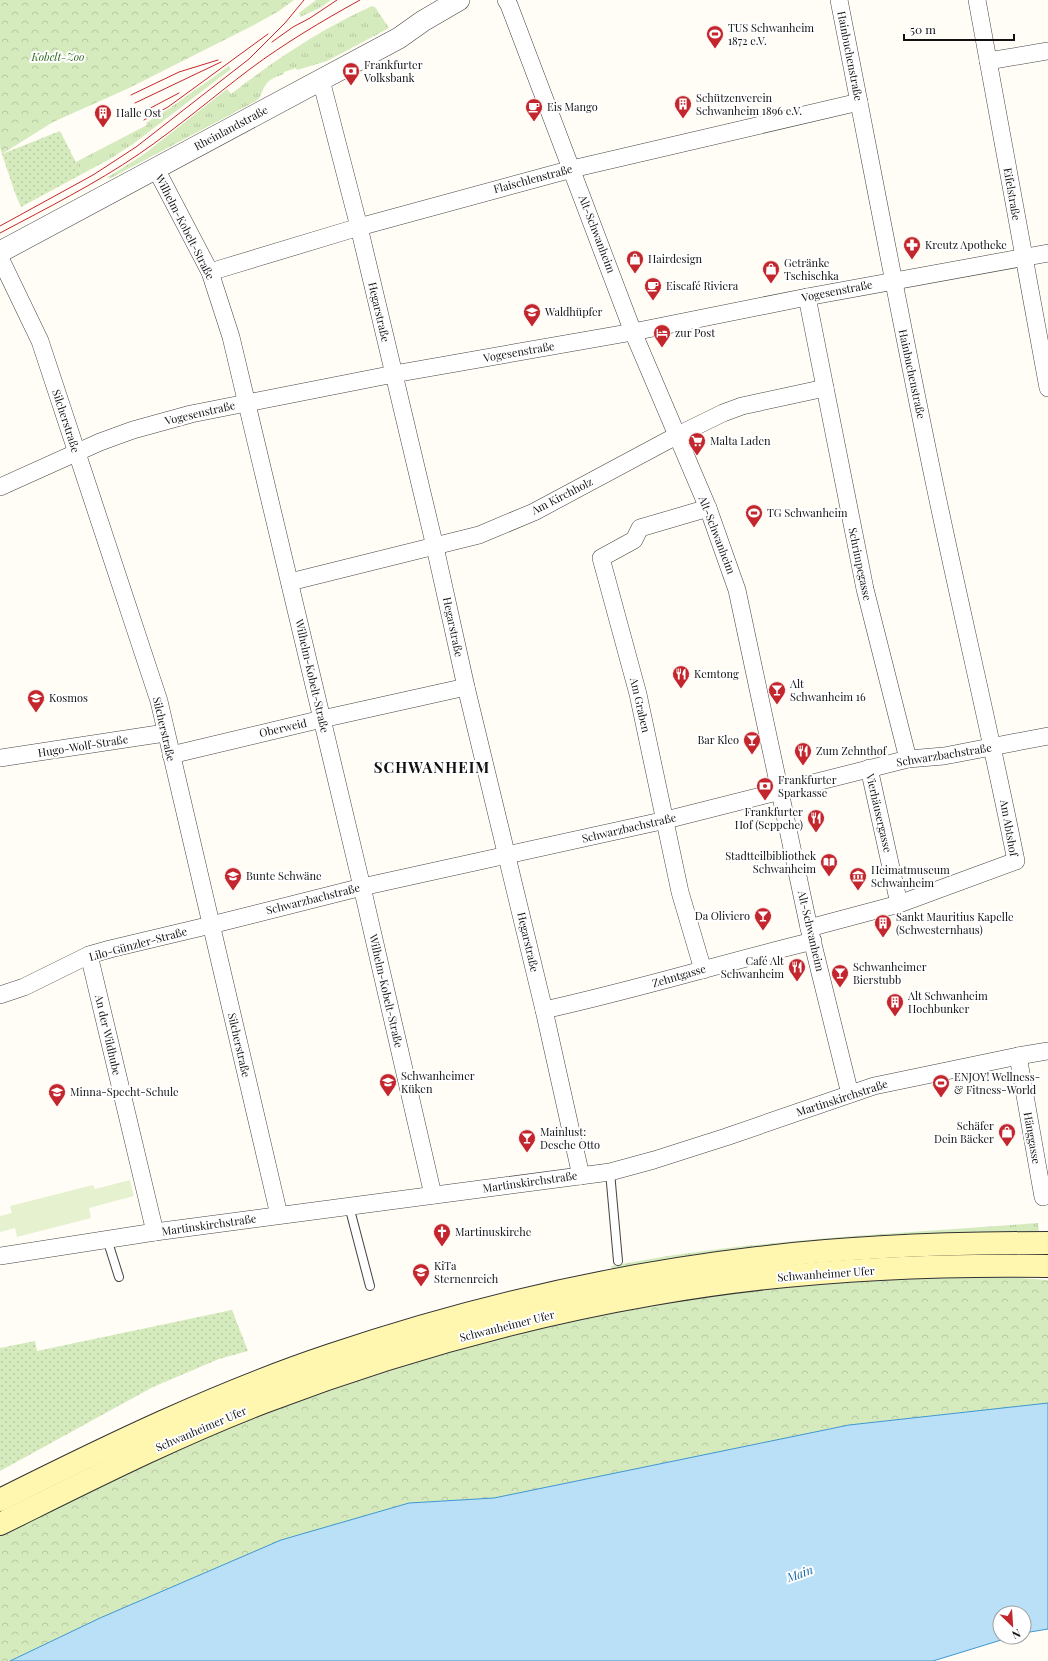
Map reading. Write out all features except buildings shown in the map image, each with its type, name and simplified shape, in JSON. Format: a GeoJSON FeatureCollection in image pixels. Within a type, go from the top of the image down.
{"type":"FeatureCollection","features":[{"type":"Feature","properties":{"kind":"main road","name":"Schwanheimer Ufer"},"geometry":{"type":"LineString","coordinates":[[0,1500],[155,1425],[256,1382],[330,1355],[432,1323],[547,1294],[651,1273],[758,1258],[853,1249],[949,1244],[1048,1243]]}},
{"type":"Feature","properties":{"kind":"main road","name":"Schwanheimer Ufer"},"geometry":{"type":"LineString","coordinates":[[0,1524],[164,1445],[261,1403],[337,1375],[436,1344],[550,1314],[655,1294],[760,1279],[853,1271],[945,1267],[1048,1266]]}},
{"type":"Feature","properties":{"kind":"street","name":"Rheinlandstraße"},"geometry":{"type":"LineString","coordinates":[[0,252],[399,38],[459,0]]}},
{"type":"Feature","properties":{"kind":"street","name":"Hainbuchenstraße"},"geometry":{"type":"LineString","coordinates":[[839,0],[893,281],[936,489],[993,747]]}},
{"type":"Feature","properties":{"kind":"street","name":"Eifelstraße"},"geometry":{"type":"LineString","coordinates":[[977,0],[1048,388]]}},
{"type":"Feature","properties":{"kind":"street","name":"Alt-Schwanheim"},"geometry":{"type":"LineString","coordinates":[[510,2],[633,332],[676,436],[708,508],[737,590],[811,935],[850,1094]]}},
{"type":"Feature","properties":{"kind":"street"},"geometry":{"type":"LineString","coordinates":[[988,61],[1048,51]]}},
{"type":"Feature","properties":{"kind":"street","name":"Hegarstraße"},"geometry":{"type":"LineString","coordinates":[[321,80],[360,227],[435,547],[466,687],[544,1010],[581,1176]]}},
{"type":"Feature","properties":{"kind":"street","name":"Flaischlenstraße"},"geometry":{"type":"LineString","coordinates":[[210,272],[360,227],[572,169],[859,102]]}},
{"type":"Feature","properties":{"kind":"street","name":"Wilhelm-Kobelt-Straße"},"geometry":{"type":"LineString","coordinates":[[156,169],[210,272],[231,338],[362,887],[433,1196]]}},
{"type":"Feature","properties":{"kind":"street","name":"Vogesenstraße"},"geometry":{"type":"LineString","coordinates":[[0,487],[76,452],[132,430],[246,402],[394,374],[633,332],[807,297],[1048,253]]}},
{"type":"Feature","properties":{"kind":"street","name":"Silcherstraße"},"geometry":{"type":"LineString","coordinates":[[0,258],[40,341],[159,701],[170,755],[279,1216]]}},
{"type":"Feature","properties":{"kind":"street","name":"Schrimpegasse"},"geometry":{"type":"LineString","coordinates":[[807,297],[865,590],[908,758]]}},
{"type":"Feature","properties":{"kind":"street","name":"Am Kirchholz"},"geometry":{"type":"LineString","coordinates":[[290,582],[479,535],[534,512],[676,436],[742,406],[826,388]]}},
{"type":"Feature","properties":{"kind":"street","name":"Am Graben"},"geometry":{"type":"LineString","coordinates":[[703,970],[680,892],[666,820],[636,687],[601,558],[634,540],[640,528],[708,508]]}},
{"type":"Feature","properties":{"kind":"street","name":"Oberweid"},"geometry":{"type":"LineString","coordinates":[[170,755],[466,687]]}},
{"type":"Feature","properties":{"kind":"street","name":"Hugo-Wolf-Straße"},"geometry":{"type":"LineString","coordinates":[[1,754],[166,733]]}},
{"type":"Feature","properties":{"kind":"street","name":"Schwarzbachstraße"},"geometry":{"type":"LineString","coordinates":[[211,925],[362,887],[666,820],[908,758],[944,756],[1048,736]]}},
{"type":"Feature","properties":{"kind":"street","name":"Am Abtshof"},"geometry":{"type":"LineString","coordinates":[[811,935],[1016,861],[993,747]]}},
{"type":"Feature","properties":{"kind":"street","name":"Vierhäusergasse"},"geometry":{"type":"LineString","coordinates":[[869,768],[899,904]]}},
{"type":"Feature","properties":{"kind":"street","name":"Lilo-Günzler-Straße"},"geometry":{"type":"LineString","coordinates":[[0,995],[31,984],[89,955],[211,925]]}},
{"type":"Feature","properties":{"kind":"street","name":"Zehntgasse"},"geometry":{"type":"LineString","coordinates":[[544,1010],[654,984],[742,958],[811,935]]}},
{"type":"Feature","properties":{"kind":"street","name":"An der Wildhube"},"geometry":{"type":"LineString","coordinates":[[89,955],[155,1232]]}},
{"type":"Feature","properties":{"kind":"street","name":"Martinskirchstraße"},"geometry":{"type":"LineString","coordinates":[[0,1256],[155,1232],[610,1172],[654,1160],[874,1086],[1048,1051]]}},
{"type":"Feature","properties":{"kind":"street","name":"Hänggasse"},"geometry":{"type":"LineString","coordinates":[[1018,1056],[1042,1197]]}},
{"type":"Feature","properties":{"kind":"lane"},"geometry":{"type":"LineString","coordinates":[[610,1172],[618,1261]]}},
{"type":"Feature","properties":{"kind":"lane"},"geometry":{"type":"LineString","coordinates":[[349,1206],[370,1286]]}},
{"type":"Feature","properties":{"kind":"lane"},"geometry":{"type":"LineString","coordinates":[[107,1239],[119,1277]]}},
{"type":"Feature","properties":{"kind":"green space","name":"Kobelt-Zoo"},"geometry":{"type":"Polygon","coordinates":[[[0,0],[294,0],[279,11],[254,25],[127,89],[53,122],[2,154],[0,147],[0,0]]]}},
{"type":"Feature","properties":{"kind":"green space"},"geometry":{"type":"Polygon","coordinates":[[[316,0],[331,0],[320,8],[300,17],[299,13],[316,0]]]}},
{"type":"Feature","properties":{"kind":"green space"},"geometry":{"type":"Polygon","coordinates":[[[372,6],[375,7],[389,28],[327,61],[297,70],[296,68],[284,72],[284,74],[267,83],[256,101],[109,179],[108,177],[143,155],[227,89],[231,94],[264,69],[299,46],[353,15],[372,6]]]}},
{"type":"Feature","properties":{"kind":"green space"},"geometry":{"type":"Polygon","coordinates":[[[229,66],[231,69],[133,144],[110,159],[82,174],[76,162],[147,125],[146,123],[170,108],[229,66]]]}},
{"type":"Feature","properties":{"kind":"green space"},"geometry":{"type":"Polygon","coordinates":[[[60,131],[82,174],[21,207],[2,154],[60,131]]]}},
{"type":"Feature","properties":{"kind":"green space"},"geometry":{"type":"Polygon","coordinates":[[[130,1180],[134,1196],[89,1208],[91,1218],[17,1237],[15,1228],[0,1232],[0,1216],[12,1213],[10,1206],[93,1185],[95,1189],[130,1180]]]}},
{"type":"Feature","properties":{"kind":"green space"},"geometry":{"type":"Polygon","coordinates":[[[1038,1223],[1039,1233],[748,1249],[684,1257],[612,1269],[611,1266],[717,1249],[771,1243],[1038,1223]]]}},
{"type":"Feature","properties":{"kind":"green space"},"geometry":{"type":"Polygon","coordinates":[[[943,1273],[1048,1280],[1048,1403],[849,1425],[494,1498],[409,1503],[281,1540],[100,1618],[10,1661],[0,1661],[0,1534],[41,1513],[300,1395],[552,1320],[761,1284],[943,1273]]]}},
{"type":"Feature","properties":{"kind":"green space"},"geometry":{"type":"Polygon","coordinates":[[[232,1310],[248,1351],[219,1359],[153,1387],[0,1471],[0,1348],[35,1341],[37,1351],[232,1310]]]}},
{"type":"Feature","properties":{"kind":"water","name":"Main"},"geometry":{"type":"Polygon","coordinates":[[[1048,1403],[1048,1629],[1032,1632],[1032,1605],[992,1605],[992,1643],[933,1661],[10,1661],[100,1618],[281,1540],[409,1503],[494,1498],[849,1425],[1048,1403]]]}},
{"type":"Feature","properties":{"kind":"tram line"},"geometry":{"type":"LineString","coordinates":[[0,226],[93,175],[136,147],[249,59],[285,23],[304,0]]}},
{"type":"Feature","properties":{"kind":"tram line"},"geometry":{"type":"LineString","coordinates":[[272,42],[293,27],[310,18],[337,0]]}},
{"type":"Feature","properties":{"kind":"tram line"},"geometry":{"type":"LineString","coordinates":[[0,233],[71,195],[139,154],[263,59],[360,0]]}},
{"type":"Feature","properties":{"kind":"tram line"},"geometry":{"type":"LineString","coordinates":[[144,120],[168,107],[268,34]]}},
{"type":"Feature","properties":{"kind":"tram line"},"geometry":{"type":"LineString","coordinates":[[131,95],[179,72],[218,60]]}},
{"type":"Feature","properties":{"kind":"tram line"},"geometry":{"type":"LineString","coordinates":[[135,103],[221,62]]}},
{"type":"Feature","properties":{"kind":"tram line"},"geometry":{"type":"LineString","coordinates":[[141,113],[179,93]]}},
{"type":"Feature","properties":{"kind":"place","name":"TUS Schwanheim 1872 e.V."},"geometry":{"type":"Point","coordinates":[715,49]}},
{"type":"Feature","properties":{"kind":"place","name":"Frankfurter Volksbank"},"geometry":{"type":"Point","coordinates":[351,86]}},
{"type":"Feature","properties":{"kind":"place","name":"Schützenverein Schwanheim 1896 e.V."},"geometry":{"type":"Point","coordinates":[683,119]}},
{"type":"Feature","properties":{"kind":"place","name":"Eis Mango"},"geometry":{"type":"Point","coordinates":[534,122]}},
{"type":"Feature","properties":{"kind":"place","name":"Halle Ost"},"geometry":{"type":"Point","coordinates":[103,128]}},
{"type":"Feature","properties":{"kind":"place","name":"Kreutz Apotheke"},"geometry":{"type":"Point","coordinates":[912,260]}},
{"type":"Feature","properties":{"kind":"place","name":"Hairdesign"},"geometry":{"type":"Point","coordinates":[635,274]}},
{"type":"Feature","properties":{"kind":"place","name":"Getränke Tschischka"},"geometry":{"type":"Point","coordinates":[771,284]}},
{"type":"Feature","properties":{"kind":"place","name":"Eiscafé Riviera"},"geometry":{"type":"Point","coordinates":[653,301]}},
{"type":"Feature","properties":{"kind":"place","name":"Waldhüpfer"},"geometry":{"type":"Point","coordinates":[532,327]}},
{"type":"Feature","properties":{"kind":"place","name":"zur Post"},"geometry":{"type":"Point","coordinates":[662,348]}},
{"type":"Feature","properties":{"kind":"place","name":"Malta Laden"},"geometry":{"type":"Point","coordinates":[697,456]}},
{"type":"Feature","properties":{"kind":"place","name":"TG Schwanheim"},"geometry":{"type":"Point","coordinates":[754,528]}},
{"type":"Feature","properties":{"kind":"place","name":"Kemtong"},"geometry":{"type":"Point","coordinates":[681,689]}},
{"type":"Feature","properties":{"kind":"place","name":"Alt Schwanheim 16"},"geometry":{"type":"Point","coordinates":[777,705]}},
{"type":"Feature","properties":{"kind":"place","name":"Kosmos"},"geometry":{"type":"Point","coordinates":[36,713]}},
{"type":"Feature","properties":{"kind":"place","name":"Bar Kleo"},"geometry":{"type":"Point","coordinates":[752,755]}},
{"type":"Feature","properties":{"kind":"place","name":"Zum Zehnthof"},"geometry":{"type":"Point","coordinates":[803,766]}},
{"type":"Feature","properties":{"kind":"place","name":"Frankfurter Sparkasse"},"geometry":{"type":"Point","coordinates":[765,801]}},
{"type":"Feature","properties":{"kind":"place","name":"Frankfurter Hof (Seppche)"},"geometry":{"type":"Point","coordinates":[816,833]}},
{"type":"Feature","properties":{"kind":"place","name":"Stadtteilbibliothek Schwanheim"},"geometry":{"type":"Point","coordinates":[829,877]}},
{"type":"Feature","properties":{"kind":"place","name":"Bunte Schwäne"},"geometry":{"type":"Point","coordinates":[233,891]}},
{"type":"Feature","properties":{"kind":"place","name":"Heimatmuseum Schwanheim"},"geometry":{"type":"Point","coordinates":[858,891]}},
{"type":"Feature","properties":{"kind":"place","name":"Da Oliviero"},"geometry":{"type":"Point","coordinates":[763,931]}},
{"type":"Feature","properties":{"kind":"place","name":"Sankt Mauritius Kapelle (Schwesternhaus)"},"geometry":{"type":"Point","coordinates":[883,938]}},
{"type":"Feature","properties":{"kind":"place","name":"Café Alt Schwanheim"},"geometry":{"type":"Point","coordinates":[797,982]}},
{"type":"Feature","properties":{"kind":"place","name":"Schwanheimer Bierstubb"},"geometry":{"type":"Point","coordinates":[840,988]}},
{"type":"Feature","properties":{"kind":"place","name":"Alt Schwanheim Hochbunker"},"geometry":{"type":"Point","coordinates":[895,1017]}},
{"type":"Feature","properties":{"kind":"place","name":"Schwanheimer Küken"},"geometry":{"type":"Point","coordinates":[388,1097]}},
{"type":"Feature","properties":{"kind":"place","name":"ENJOY! Wellness- & Fitness-World"},"geometry":{"type":"Point","coordinates":[941,1098]}},
{"type":"Feature","properties":{"kind":"place","name":"Minna-Specht-Schule"},"geometry":{"type":"Point","coordinates":[57,1107]}},
{"type":"Feature","properties":{"kind":"place","name":"Schäfer Dein Bäcker"},"geometry":{"type":"Point","coordinates":[1007,1147]}},
{"type":"Feature","properties":{"kind":"place","name":"Mainlust: Desche Otto"},"geometry":{"type":"Point","coordinates":[527,1153]}},
{"type":"Feature","properties":{"kind":"place","name":"Martinuskirche"},"geometry":{"type":"Point","coordinates":[442,1247]}},
{"type":"Feature","properties":{"kind":"place","name":"KiTa Sternenreich"},"geometry":{"type":"Point","coordinates":[421,1287]}},
{"type":"Feature","properties":{"kind":"district","name":"SCHWANHEIM"},"geometry":{"type":"Point","coordinates":[432,768]}}]}
